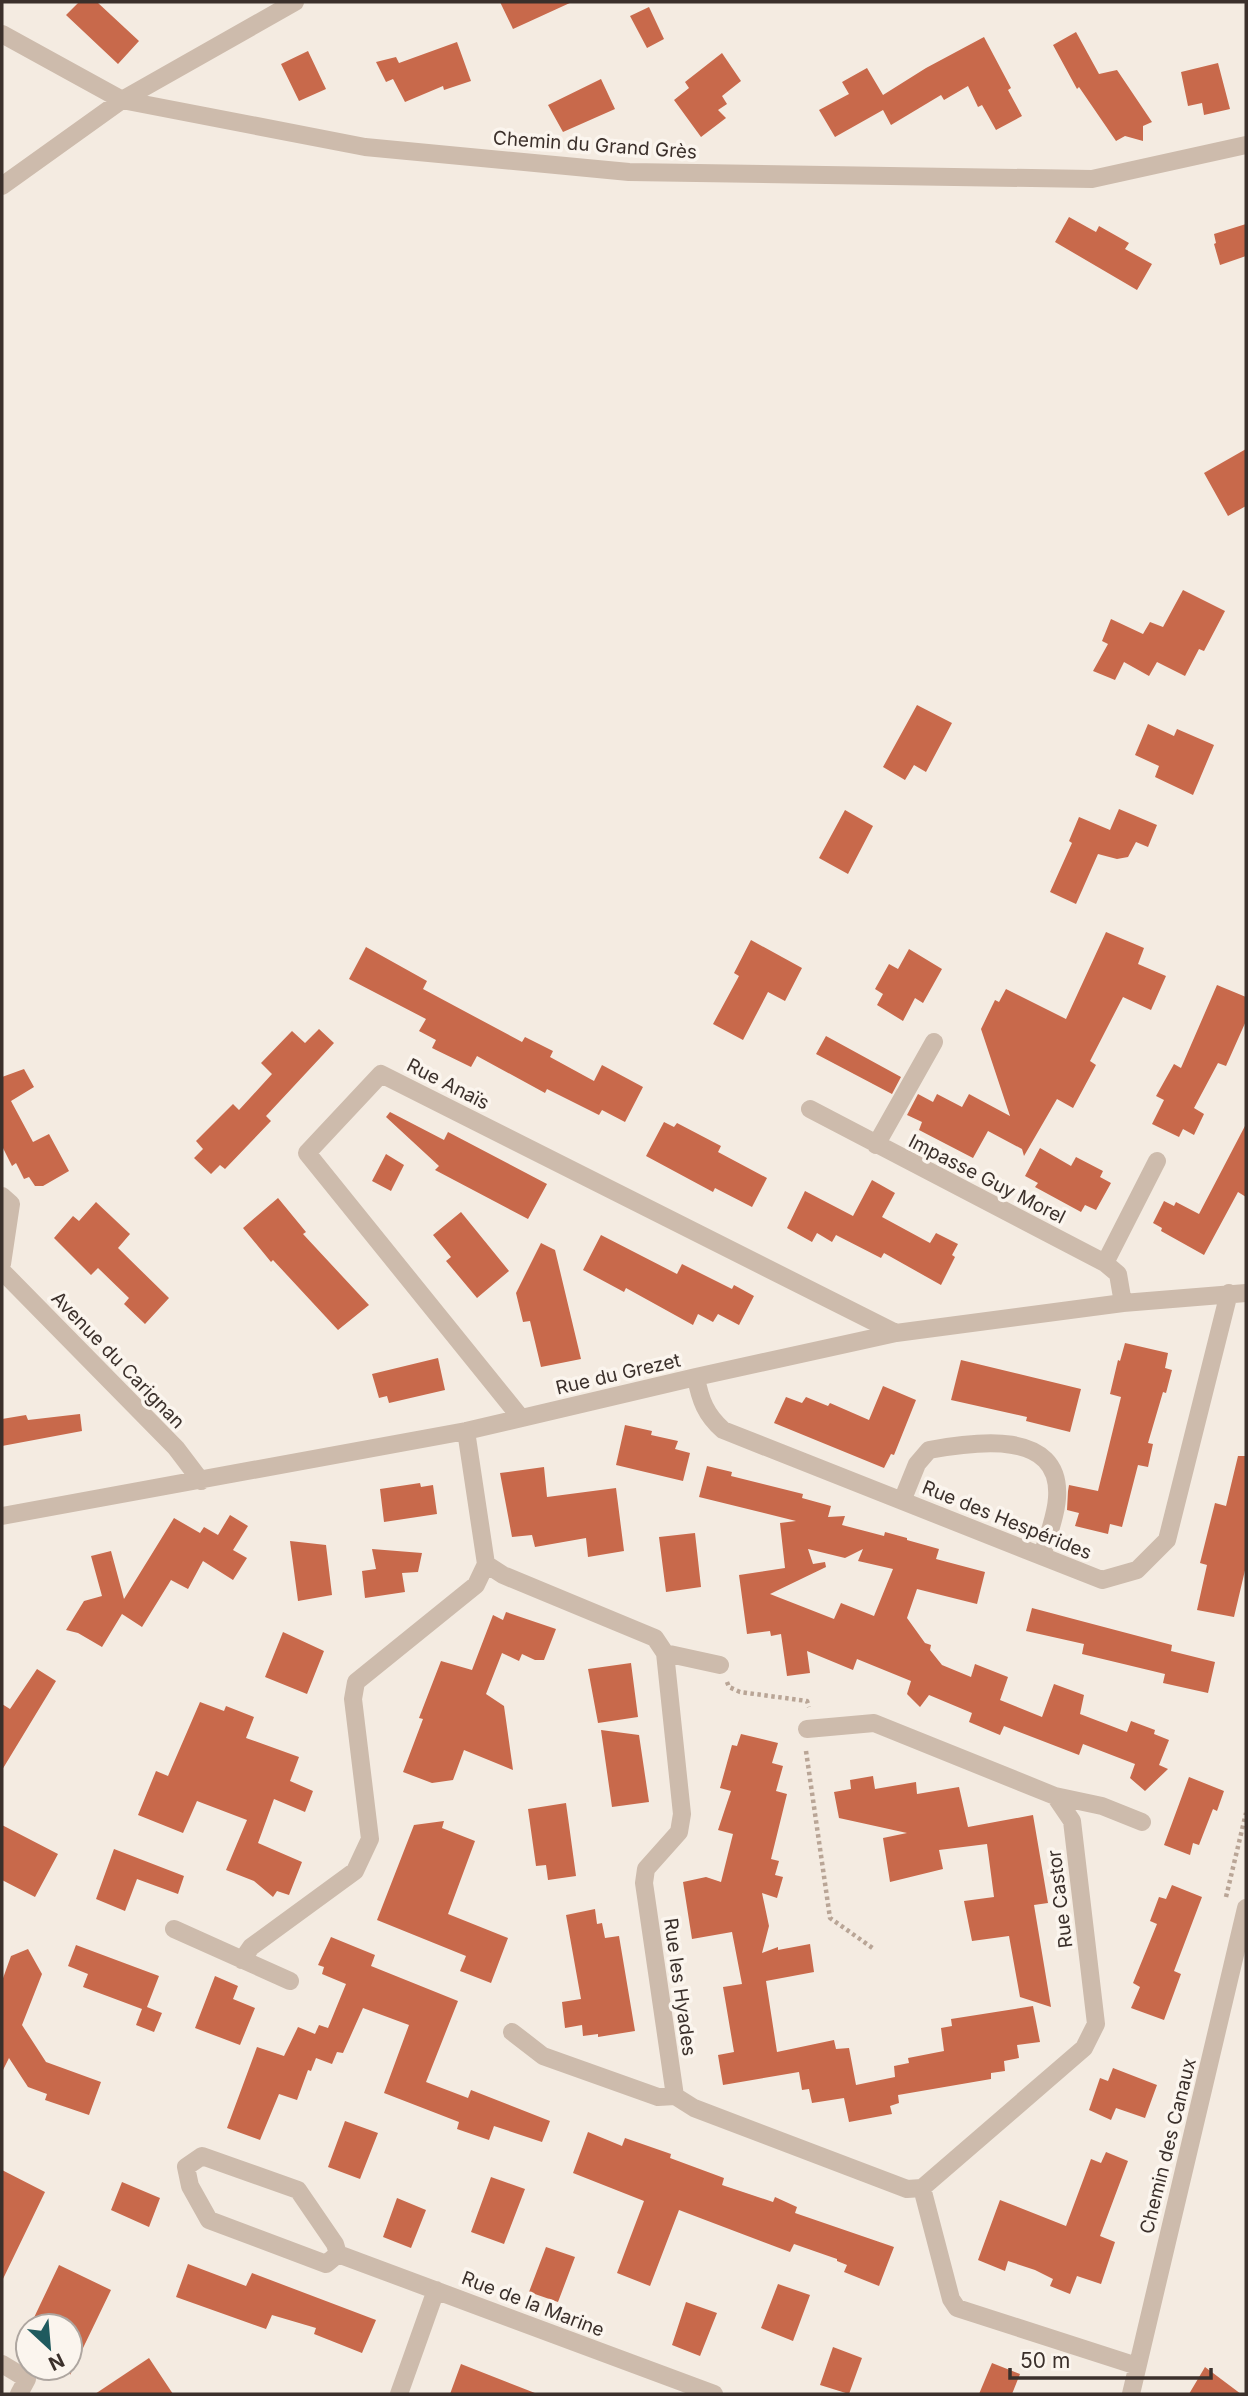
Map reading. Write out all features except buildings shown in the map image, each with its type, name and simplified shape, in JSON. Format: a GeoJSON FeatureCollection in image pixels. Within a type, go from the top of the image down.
{"type":"FeatureCollection","features":[{"type":"Feature","properties":{"kind":"street"},"geometry":{"type":"LineString","coordinates":[[2,186],[122,100],[295,2]]}},
{"type":"Feature","properties":{"kind":"street","name":"Chemin du Grand Grès"},"geometry":{"type":"LineString","coordinates":[[2,34],[122,100],[365,147],[629,172],[1092,179],[1246,145]]}},
{"type":"Feature","properties":{"kind":"street"},"geometry":{"type":"LineString","coordinates":[[876,1144],[934,1042]]}},
{"type":"Feature","properties":{"kind":"street","name":"Rue Anaïs"},"geometry":{"type":"LineString","coordinates":[[521,1418],[307,1153],[381,1074],[896,1333]]}},
{"type":"Feature","properties":{"kind":"street","name":"Impasse Guy Morel"},"geometry":{"type":"LineString","coordinates":[[810,1109],[1105,1263]]}},
{"type":"Feature","properties":{"kind":"street"},"geometry":{"type":"LineString","coordinates":[[1123,1303],[1118,1274],[1105,1263],[1157,1161]]}},
{"type":"Feature","properties":{"kind":"street"},"geometry":{"type":"LineString","coordinates":[[2,1196],[10,1204],[2,1264]]}},
{"type":"Feature","properties":{"kind":"street","name":"Avenue du Carignan"},"geometry":{"type":"LineString","coordinates":[[2,1271],[176,1448],[201,1481]]}},
{"type":"Feature","properties":{"kind":"street","name":"Rue du Grezet"},"geometry":{"type":"LineString","coordinates":[[2,1516],[466,1431],[896,1333],[1123,1303],[1237,1293]]}},
{"type":"Feature","properties":{"kind":"street","name":"Rue des Hespérides"},"geometry":{"type":"LineString","coordinates":[[696,1377],[701,1404],[723,1430],[1102,1580],[1137,1570],[1167,1540],[1237,1293]]}},
{"type":"Feature","properties":{"kind":"street"},"geometry":{"type":"LineString","coordinates":[[242,1960],[251,1947],[355,1871],[370,1839],[353,1699],[355,1682],[477,1584],[486,1564],[466,1431]]}},
{"type":"Feature","properties":{"kind":"street"},"geometry":{"type":"LineString","coordinates":[[902,1501],[917,1464],[929,1450],[971,1442],[1010,1443],[1042,1455],[1055,1473],[1057,1499],[1042,1556]]}},
{"type":"Feature","properties":{"kind":"street"},"geometry":{"type":"LineString","coordinates":[[486,1564],[503,1575],[655,1638],[665,1653],[720,1665]]}},
{"type":"Feature","properties":{"kind":"street","name":"Rue les Hyades"},"geometry":{"type":"LineString","coordinates":[[665,1653],[682,1814],[679,1832],[646,1869],[645,1883],[675,2096]]}},
{"type":"Feature","properties":{"kind":"street"},"geometry":{"type":"LineString","coordinates":[[807,1729],[874,1723],[1055,1796],[1101,1806],[1142,1822]]}},
{"type":"Feature","properties":{"kind":"street","name":"Rue Castor"},"geometry":{"type":"LineString","coordinates":[[922,2188],[1084,2048],[1096,2024],[1072,1821],[1055,1796]]}},
{"type":"Feature","properties":{"kind":"street","name":"Chemin des Canaux"},"geometry":{"type":"LineString","coordinates":[[1131,2394],[1246,1908]]}},
{"type":"Feature","properties":{"kind":"street"},"geometry":{"type":"LineString","coordinates":[[173,1929],[290,1981]]}},
{"type":"Feature","properties":{"kind":"street"},"geometry":{"type":"LineString","coordinates":[[512,2032],[543,2056],[658,2097],[675,2096],[694,2108],[907,2189],[922,2188],[951,2300],[957,2308],[1137,2366]]}},
{"type":"Feature","properties":{"kind":"street","name":"Rue de la Marine"},"geometry":{"type":"LineString","coordinates":[[202,2156],[298,2190],[335,2244],[338,2254],[326,2264],[209,2220],[190,2186],[187,2167],[202,2156]]}},
{"type":"Feature","properties":{"kind":"street","name":"Rue de la Marine"},"geometry":{"type":"LineString","coordinates":[[338,2254],[714,2394]]}},
{"type":"Feature","properties":{"kind":"street"},"geometry":{"type":"LineString","coordinates":[[400,2394],[436,2290]]}},
{"type":"Feature","properties":{"kind":"street"},"geometry":{"type":"LineString","coordinates":[[2,2364],[27,2379],[19,2394]]}},
{"type":"Feature","properties":{"kind":"path"},"geometry":{"type":"LineString","coordinates":[[720,1665],[729,1687],[740,1692],[807,1700],[809,1712],[805,1758],[830,1918],[874,1949]]}}]}
